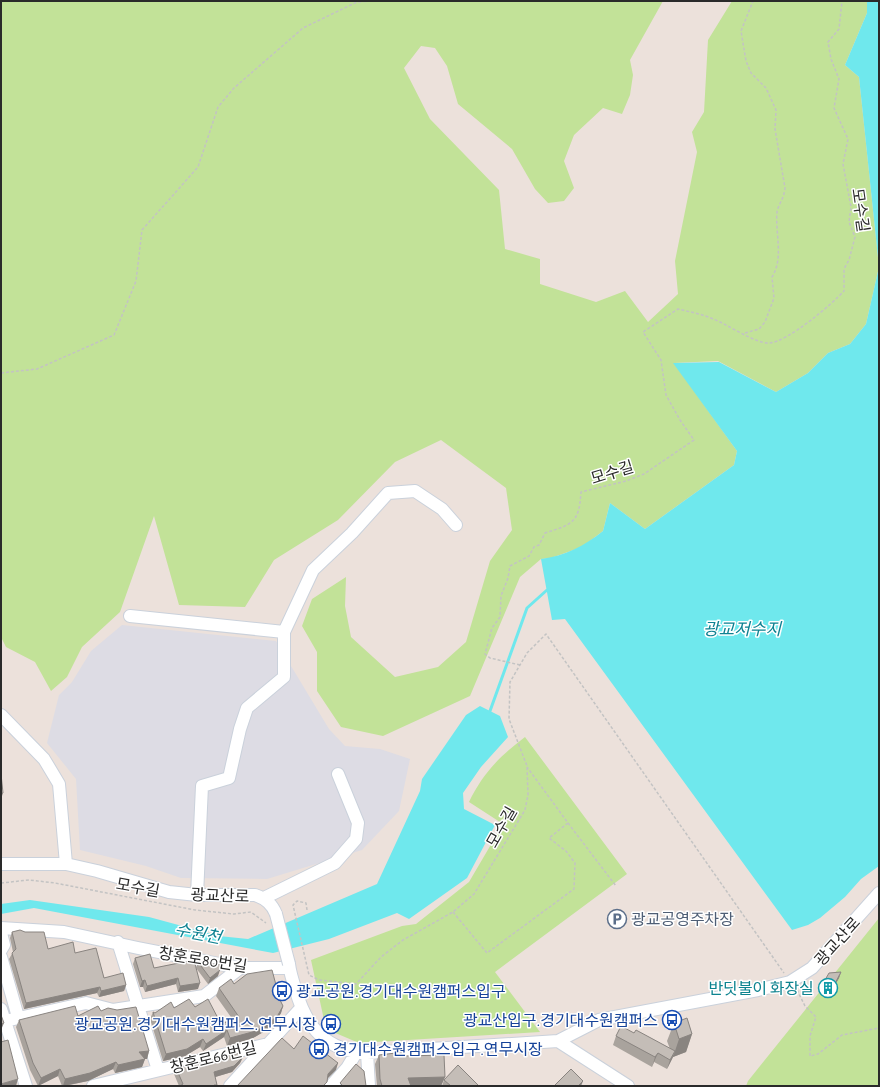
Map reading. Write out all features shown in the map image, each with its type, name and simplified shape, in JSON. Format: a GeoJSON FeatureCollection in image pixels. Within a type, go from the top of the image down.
{"type":"FeatureCollection","features":[{"type":"Feature","properties":{"kind":"street"},"geometry":{"type":"LineString","coordinates":[[198,895],[202,786],[230,778],[240,729],[247,708],[284,677],[284,632],[313,570],[352,533],[388,493],[415,491],[442,508],[456,526]]}},
{"type":"Feature","properties":{"kind":"street"},"geometry":{"type":"LineString","coordinates":[[130,616],[284,632]]}},
{"type":"Feature","properties":{"kind":"street"},"geometry":{"type":"LineString","coordinates":[[1,715],[44,759],[59,784],[66,864]]}},
{"type":"Feature","properties":{"kind":"street"},"geometry":{"type":"LineString","coordinates":[[264,898],[335,863],[356,839],[358,823],[338,774]]}},
{"type":"Feature","properties":{"kind":"street","name":"광교산로"},"geometry":{"type":"LineString","coordinates":[[1,864],[66,864],[97,871],[169,892],[198,895],[255,895],[264,898],[270,903],[276,914],[301,1008],[316,1031],[327,1042],[340,1048],[362,1053],[558,1041],[599,1020],[758,990],[790,982],[812,968],[879,893]]}},
{"type":"Feature","properties":{"kind":"street","name":"창훈로80번길"},"geometry":{"type":"LineString","coordinates":[[1,928],[64,932],[240,968],[289,966]]}},
{"type":"Feature","properties":{"kind":"street"},"geometry":{"type":"LineString","coordinates":[[1,933],[4,944],[1,950]]}},
{"type":"Feature","properties":{"kind":"street"},"geometry":{"type":"LineString","coordinates":[[118,942],[136,1006]]}},
{"type":"Feature","properties":{"kind":"street"},"geometry":{"type":"LineString","coordinates":[[1,957],[18,1017]]}},
{"type":"Feature","properties":{"kind":"street"},"geometry":{"type":"LineString","coordinates":[[5,1021],[86,1003],[113,1010],[204,996],[240,968]]}},
{"type":"Feature","properties":{"kind":"street","name":"창훈로66번길"},"geometry":{"type":"LineString","coordinates":[[136,1006],[158,1070]]}},
{"type":"Feature","properties":{"kind":"street"},"geometry":{"type":"LineString","coordinates":[[230,1086],[301,1008]]}},
{"type":"Feature","properties":{"kind":"street"},"geometry":{"type":"LineString","coordinates":[[1,1009],[5,1021],[7,1044],[26,1086]]}},
{"type":"Feature","properties":{"kind":"street"},"geometry":{"type":"LineString","coordinates":[[558,1041],[624,1085]]}},
{"type":"Feature","properties":{"kind":"street","name":"창훈로66번길"},"geometry":{"type":"LineString","coordinates":[[93,1086],[268,1044]]}},
{"type":"Feature","properties":{"kind":"street"},"geometry":{"type":"LineString","coordinates":[[331,1086],[362,1053]]}},
{"type":"Feature","properties":{"kind":"street"},"geometry":{"type":"LineString","coordinates":[[362,1053],[368,1086]]}},
{"type":"Feature","properties":{"kind":"path"},"geometry":{"type":"LineString","coordinates":[[1,373],[37,369],[114,334],[136,281],[142,230],[198,168],[218,107],[234,88],[304,28],[357,2],[373,1]]}},
{"type":"Feature","properties":{"kind":"path"},"geometry":{"type":"LineString","coordinates":[[745,334],[760,329],[765,322],[774,298],[772,277],[777,268],[777,211],[784,198],[785,188],[775,129],[776,110],[766,88],[751,73],[746,61],[742,31],[753,1]]}},
{"type":"Feature","properties":{"kind":"path","name":"모수길"},"geometry":{"type":"LineString","coordinates":[[307,910],[306,903],[297,901],[293,905],[309,975],[319,980],[356,984],[381,957],[403,940],[453,912],[474,894],[524,810],[528,795],[527,766],[509,719],[510,682],[520,665],[490,658],[485,654],[492,628],[500,617],[501,596],[508,578],[510,566],[529,556],[534,547],[539,545],[545,533],[568,525],[580,511],[581,492],[615,484],[644,474],[694,440],[680,420],[666,395],[661,360],[643,332],[678,309],[713,319],[757,341],[770,343],[786,337],[830,306],[844,291],[844,269],[850,260],[855,237],[849,222],[851,207],[843,164],[848,139],[834,108],[839,79],[831,59],[828,42],[839,29],[842,1]]}},
{"type":"Feature","properties":{"kind":"path"},"geometry":{"type":"LineString","coordinates":[[520,665],[527,653],[546,634],[790,982],[801,995],[804,1006],[816,1017],[810,1036],[810,1056],[818,1054],[842,1035],[879,1028]]}},
{"type":"Feature","properties":{"kind":"path"},"geometry":{"type":"LineString","coordinates":[[527,766],[616,886]]}},
{"type":"Feature","properties":{"kind":"path"},"geometry":{"type":"LineString","coordinates":[[453,912],[487,954],[574,889],[575,863],[566,851],[549,838],[568,823]]}},
{"type":"Feature","properties":{"kind":"path","name":"모수길"},"geometry":{"type":"LineString","coordinates":[[1,883],[29,880],[55,883],[195,910],[234,914],[251,912],[267,924]]}},
{"type":"Feature","properties":{"kind":"shaded area"},"geometry":{"type":"Polygon","coordinates":[[[122,625],[276,641],[329,729],[345,746],[380,749],[410,759],[399,811],[362,850],[267,879],[181,878],[146,866],[80,850],[76,779],[47,743],[59,695],[72,682],[91,651],[122,625]]]}},
{"type":"Feature","properties":{"kind":"green space"},"geometry":{"type":"Polygon","coordinates":[[[1,1],[663,1],[630,60],[633,75],[630,95],[622,114],[603,108],[574,135],[564,161],[574,188],[564,201],[548,203],[535,189],[512,149],[458,104],[447,66],[435,48],[421,46],[404,68],[430,119],[499,190],[505,249],[540,259],[540,284],[596,302],[625,291],[648,322],[678,294],[675,261],[697,152],[692,132],[704,112],[708,40],[732,1],[867,1],[867,13],[845,65],[859,77],[879,267],[866,324],[850,344],[828,353],[808,373],[776,392],[718,361],[674,363],[737,451],[734,465],[645,529],[610,503],[603,531],[582,547],[551,558],[541,559],[520,577],[470,696],[383,736],[341,727],[317,691],[317,652],[302,626],[312,599],[346,577],[345,606],[351,637],[395,677],[438,667],[466,642],[490,561],[512,530],[506,488],[441,440],[395,462],[338,520],[274,560],[245,607],[179,605],[154,516],[120,612],[82,647],[67,677],[51,691],[35,662],[6,647],[1,637],[1,1]]]}},
{"type":"Feature","properties":{"kind":"green space"},"geometry":{"type":"Polygon","coordinates":[[[525,737],[627,874],[495,972],[540,1032],[359,1043],[326,1029],[311,960],[402,926],[416,924],[469,882],[503,824],[469,802],[486,774],[500,758],[525,737]]]}},
{"type":"Feature","properties":{"kind":"green space"},"geometry":{"type":"Polygon","coordinates":[[[879,918],[879,1086],[746,1086],[748,1081],[879,918]]]}},
{"type":"Feature","properties":{"kind":"water"},"geometry":{"type":"Polygon","coordinates":[[[867,1],[879,1],[879,267],[859,77],[845,65],[867,13],[867,1]]]}},
{"type":"Feature","properties":{"kind":"water","name":"광교저수지"},"geometry":{"type":"Polygon","coordinates":[[[879,267],[879,866],[861,879],[845,897],[820,918],[808,925],[792,930],[565,619],[552,620],[541,559],[550,558],[574,550],[603,531],[610,503],[645,529],[734,465],[737,451],[673,363],[719,362],[776,392],[808,373],[828,353],[850,344],[866,324],[879,267]]]}},
{"type":"Feature","properties":{"kind":"water","name":"수원천"},"geometry":{"type":"Polygon","coordinates":[[[480,706],[500,716],[508,737],[481,767],[463,793],[464,809],[495,825],[467,878],[409,919],[397,913],[329,939],[273,953],[34,908],[1,914],[1,904],[30,900],[149,917],[219,936],[248,939],[377,884],[420,791],[422,779],[466,715],[480,706]]]}},
{"type":"Feature","properties":{"kind":"building"},"geometry":{"type":"Polygon","coordinates":[[[1,774],[3,793],[1,793],[1,774]]]}},
{"type":"Feature","properties":{"kind":"building"},"geometry":{"type":"Polygon","coordinates":[[[20,930],[25,932],[44,932],[48,949],[73,942],[75,953],[96,948],[104,978],[123,973],[126,985],[101,991],[100,987],[26,1003],[12,953],[16,949],[12,932],[20,930]]]}},
{"type":"Feature","properties":{"kind":"building"},"geometry":{"type":"Polygon","coordinates":[[[150,954],[154,968],[194,960],[200,983],[180,986],[178,978],[147,986],[145,980],[142,981],[135,958],[150,954]]]}},
{"type":"Feature","properties":{"kind":"building"},"geometry":{"type":"Polygon","coordinates":[[[198,962],[221,965],[220,970],[210,978],[198,962]]]}},
{"type":"Feature","properties":{"kind":"building"},"geometry":{"type":"Polygon","coordinates":[[[272,970],[283,1006],[278,1015],[268,1024],[256,1031],[230,1038],[227,1030],[206,1044],[203,1039],[187,1049],[166,1054],[153,1012],[155,1013],[171,1002],[174,1008],[189,999],[195,1007],[208,999],[221,1024],[239,1017],[219,988],[231,979],[234,984],[247,974],[272,970]]]}},
{"type":"Feature","properties":{"kind":"building"},"geometry":{"type":"Polygon","coordinates":[[[841,972],[831,991],[825,980],[829,973],[841,972]]]}},
{"type":"Feature","properties":{"kind":"building"},"geometry":{"type":"Polygon","coordinates":[[[75,1006],[78,1016],[98,1006],[101,1011],[108,1008],[117,1010],[136,1007],[149,1051],[139,1052],[145,1059],[118,1065],[116,1062],[90,1073],[65,1079],[60,1069],[41,1078],[33,1063],[19,1020],[75,1006]]]}},
{"type":"Feature","properties":{"kind":"building"},"geometry":{"type":"Polygon","coordinates":[[[1,1015],[4,1023],[1,1024],[1,1015]]]}},
{"type":"Feature","properties":{"kind":"building"},"geometry":{"type":"Polygon","coordinates":[[[687,1018],[692,1034],[679,1039],[674,1023],[687,1018]]]}},
{"type":"Feature","properties":{"kind":"building"},"geometry":{"type":"Polygon","coordinates":[[[621,1026],[634,1033],[636,1030],[675,1051],[670,1060],[658,1053],[655,1057],[616,1036],[621,1026]]]}},
{"type":"Feature","properties":{"kind":"building"},"geometry":{"type":"Polygon","coordinates":[[[303,1036],[338,1063],[328,1074],[327,1082],[323,1086],[237,1086],[282,1038],[294,1049],[303,1036]]]}},
{"type":"Feature","properties":{"kind":"building"},"geometry":{"type":"Polygon","coordinates":[[[8,1040],[18,1079],[1,1084],[1,1042],[8,1040]]]}},
{"type":"Feature","properties":{"kind":"building"},"geometry":{"type":"Polygon","coordinates":[[[404,1052],[404,1056],[444,1055],[445,1077],[408,1078],[411,1086],[382,1086],[380,1079],[379,1055],[404,1052]]]}},
{"type":"Feature","properties":{"kind":"building"},"geometry":{"type":"Polygon","coordinates":[[[240,1053],[243,1057],[234,1066],[214,1072],[217,1085],[180,1086],[183,1084],[176,1068],[240,1053]]]}},
{"type":"Feature","properties":{"kind":"building"},"geometry":{"type":"Polygon","coordinates":[[[356,1064],[364,1071],[366,1086],[343,1086],[340,1083],[356,1064]]]}},
{"type":"Feature","properties":{"kind":"building"},"geometry":{"type":"Polygon","coordinates":[[[458,1065],[479,1086],[451,1086],[444,1080],[458,1065]]]}},
{"type":"Feature","properties":{"kind":"building"},"geometry":{"type":"Polygon","coordinates":[[[571,1069],[583,1081],[578,1086],[554,1086],[571,1069]]]}},
{"type":"Feature","properties":{"kind":"waterway"},"geometry":{"type":"LineString","coordinates":[[490,711],[527,608],[547,590]]}},
{"type":"Feature","properties":{"kind":"place","name":"광교공영주차장"},"geometry":{"type":"Point","coordinates":[617,919]}},
{"type":"Feature","properties":{"kind":"place","name":"반딧불이 화장실"},"geometry":{"type":"Point","coordinates":[828,988]}},
{"type":"Feature","properties":{"kind":"place","name":"광교공원.경기대수원캠퍼스입구"},"geometry":{"type":"Point","coordinates":[282,991]}},
{"type":"Feature","properties":{"kind":"place","name":"광교산입구.경기대수원캠퍼스"},"geometry":{"type":"Point","coordinates":[672,1020]}},
{"type":"Feature","properties":{"kind":"place","name":"광교공원.경기대수원캠퍼스.연무시장"},"geometry":{"type":"Point","coordinates":[331,1024]}},
{"type":"Feature","properties":{"kind":"place","name":"경기대수원캠퍼스입구.연무시장"},"geometry":{"type":"Point","coordinates":[319,1049]}}]}
